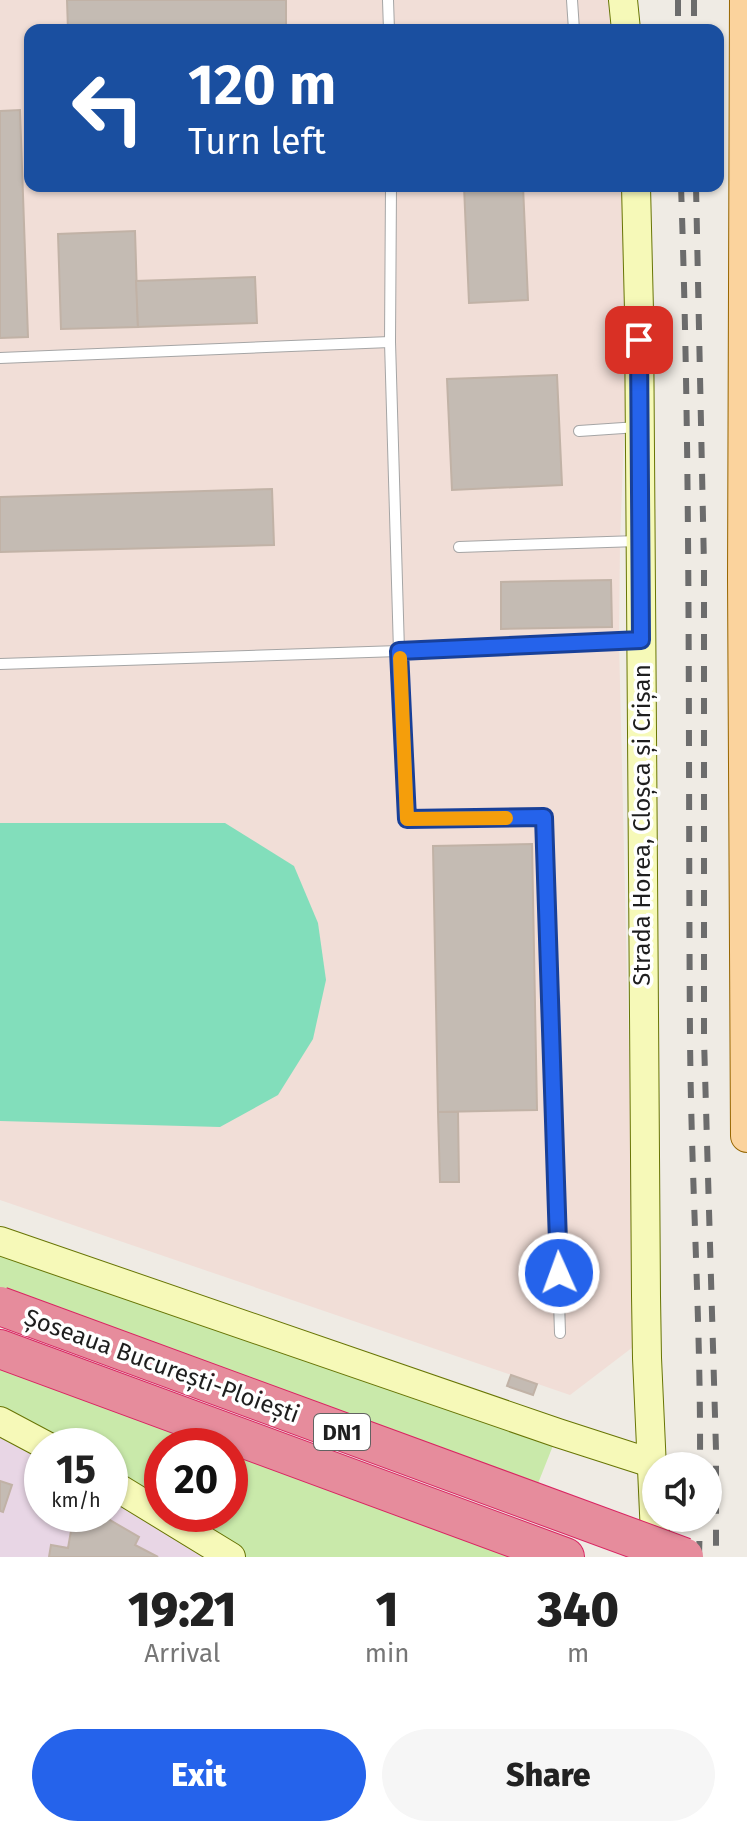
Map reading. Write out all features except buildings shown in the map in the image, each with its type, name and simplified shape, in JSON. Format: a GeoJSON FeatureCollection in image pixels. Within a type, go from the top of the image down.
{"type":"FeatureCollection","features":[{"type":"Feature","properties":{"kind":"highway","name":"Șoseaua București-Ploiești"},"geometry":{"type":"LineString","coordinates":[[0,1306],[684,1557]]}},
{"type":"Feature","properties":{"kind":"highway","name":"Șoseaua București-Ploiești"},"geometry":{"type":"LineString","coordinates":[[0,1349],[565,1557]]}},
{"type":"Feature","properties":{"kind":"main road"},"geometry":{"type":"LineString","coordinates":[[746,0],[744,579],[747,1136]]}},
{"type":"Feature","properties":{"kind":"street"},"geometry":{"type":"LineString","coordinates":[[623,0],[625,24]]}},
{"type":"Feature","properties":{"kind":"street","name":"Strada Horea, Cloșca și Crișan"},"geometry":{"type":"LineString","coordinates":[[636,192],[645,1280],[651,1452]]}},
{"type":"Feature","properties":{"kind":"street"},"geometry":{"type":"LineString","coordinates":[[0,1241],[642,1460]]}},
{"type":"Feature","properties":{"kind":"street"},"geometry":{"type":"LineString","coordinates":[[0,1421],[24,1434]]}},
{"type":"Feature","properties":{"kind":"street"},"geometry":{"type":"LineString","coordinates":[[128,1494],[231,1557]]}},
{"type":"Feature","properties":{"kind":"street","name":"Strada Horea, Cloșca și Crișan"},"geometry":{"type":"LineString","coordinates":[[655,1532],[656,1557]]}},
{"type":"Feature","properties":{"kind":"lane"},"geometry":{"type":"LineString","coordinates":[[388,0],[389,24]]}},
{"type":"Feature","properties":{"kind":"lane"},"geometry":{"type":"LineString","coordinates":[[572,0],[574,24]]}},
{"type":"Feature","properties":{"kind":"lane"},"geometry":{"type":"LineString","coordinates":[[391,192],[390,342],[407,819],[544,817],[560,1333]]}},
{"type":"Feature","properties":{"kind":"lane"},"geometry":{"type":"LineString","coordinates":[[0,358],[390,342]]}},
{"type":"Feature","properties":{"kind":"lane"},"geometry":{"type":"LineString","coordinates":[[579,431],[640,427]]}},
{"type":"Feature","properties":{"kind":"lane"},"geometry":{"type":"LineString","coordinates":[[459,547],[640,541]]}},
{"type":"Feature","properties":{"kind":"lane"},"geometry":{"type":"LineString","coordinates":[[0,664],[641,640]]}},
{"type":"Feature","properties":{"kind":"shaded area"},"geometry":{"type":"Polygon","coordinates":[[[0,0],[608,0],[610,24],[24,24],[24,192],[622,192],[625,406],[619,642],[633,1347],[570,1395],[0,1200],[0,0]]]}},
{"type":"Feature","properties":{"kind":"shaded area"},"geometry":{"type":"Polygon","coordinates":[[[0,1421],[24,1435],[24,1532],[128,1532],[128,1494],[144,1504],[144,1532],[190,1532],[231,1557],[0,1557],[0,1421]]]}},
{"type":"Feature","properties":{"kind":"green space"},"geometry":{"type":"Polygon","coordinates":[[[0,823],[225,823],[294,866],[318,923],[326,980],[313,1039],[278,1095],[220,1127],[0,1121],[0,823]]]}},
{"type":"Feature","properties":{"kind":"green space"},"geometry":{"type":"Polygon","coordinates":[[[0,1241],[558,1433],[531,1501],[0,1298],[0,1241]]]}},
{"type":"Feature","properties":{"kind":"green space"},"geometry":{"type":"Polygon","coordinates":[[[0,1349],[194,1428],[144,1428],[144,1504],[128,1494],[128,1428],[24,1428],[24,1434],[0,1421],[0,1349]]]}},
{"type":"Feature","properties":{"kind":"green space"},"geometry":{"type":"Polygon","coordinates":[[[248,1450],[511,1557],[231,1557],[190,1532],[248,1532],[248,1450]]]}},
{"type":"Feature","properties":{"kind":"railway"},"geometry":{"type":"LineString","coordinates":[[678,0],[678,24]]}},
{"type":"Feature","properties":{"kind":"railway"},"geometry":{"type":"LineString","coordinates":[[694,0],[694,24]]}},
{"type":"Feature","properties":{"kind":"railway"},"geometry":{"type":"LineString","coordinates":[[681,192],[688,504],[691,1089],[700,1452]]}},
{"type":"Feature","properties":{"kind":"railway"},"geometry":{"type":"LineString","coordinates":[[696,192],[704,566],[704,1039],[716,1450],[716,1557]]}},
{"type":"Feature","properties":{"kind":"railway"},"geometry":{"type":"LineString","coordinates":[[699,1557],[700,1532]]}},
{"type":"Feature","properties":{"kind":"slow traffic"},"geometry":{"type":"LineString","coordinates":[[400,658],[407,819],[506,818]]}},
{"type":"Feature","properties":{"kind":"route"},"geometry":{"type":"LineString","coordinates":[[559,1273],[544,817],[407,819],[399,651],[641,640],[639,340]]}}]}
